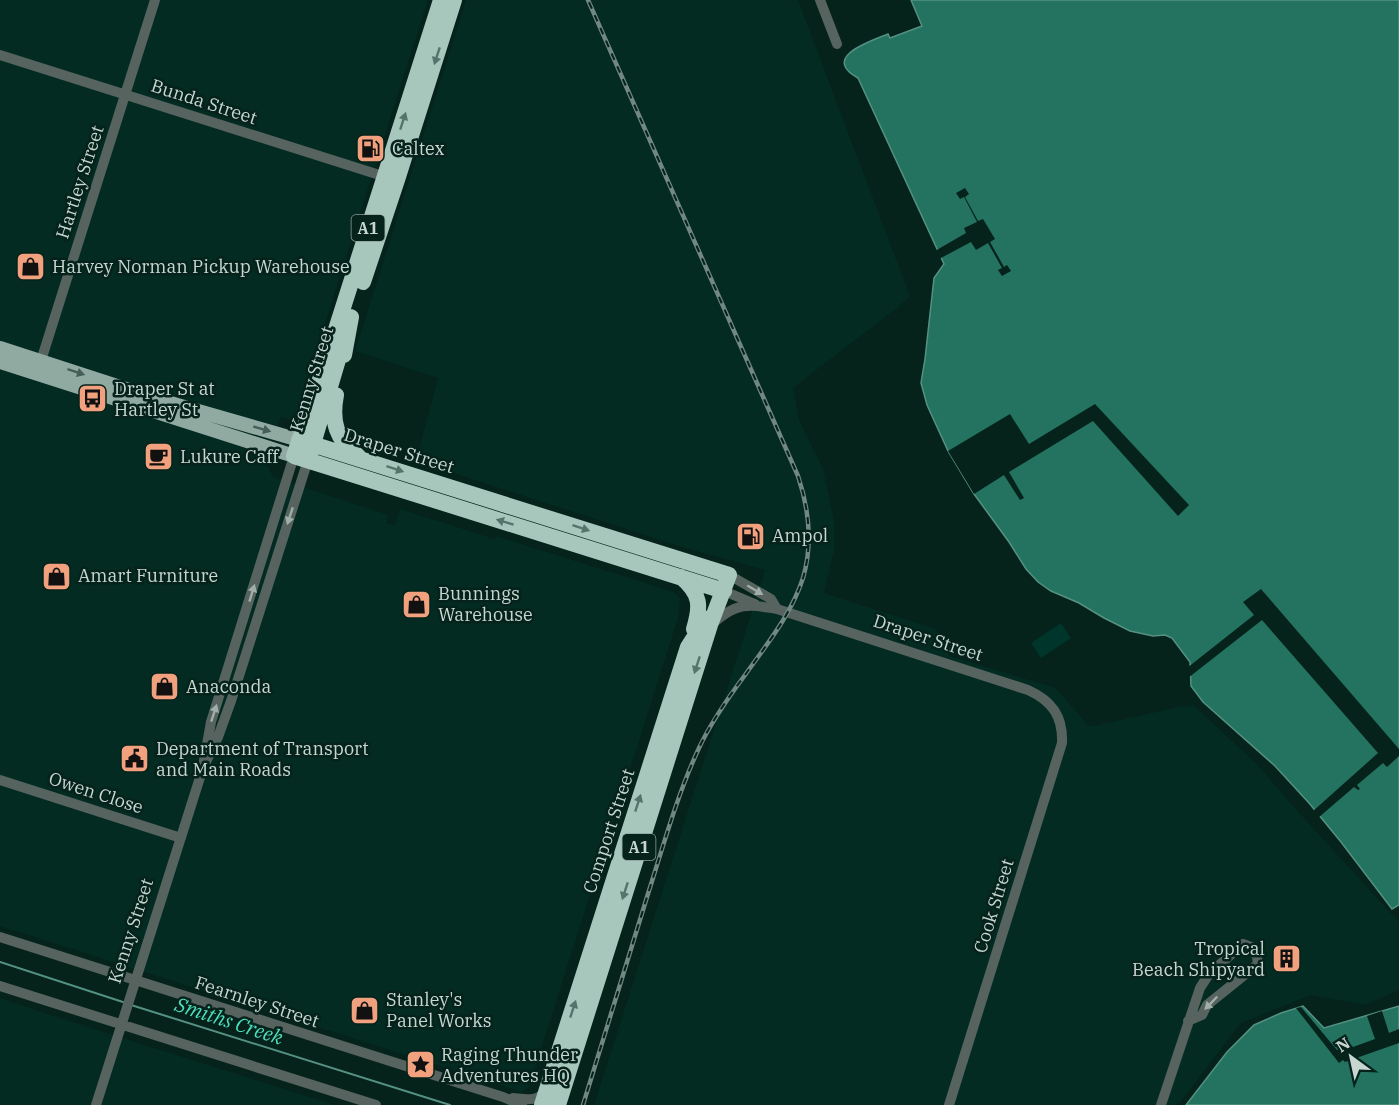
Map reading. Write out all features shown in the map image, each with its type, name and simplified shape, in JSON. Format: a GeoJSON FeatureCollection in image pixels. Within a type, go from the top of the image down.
{"type":"FeatureCollection","features":[{"type":"Feature","properties":{"kind":"highway","name":"Kenny Street"},"geometry":{"type":"LineString","coordinates":[[304,450],[351,317],[441,0]]}},
{"type":"Feature","properties":{"kind":"highway","name":"Kenny Street"},"geometry":{"type":"LineString","coordinates":[[304,450],[311,408],[454,0]]}},
{"type":"Feature","properties":{"kind":"highway"},"geometry":{"type":"LineString","coordinates":[[351,317],[334,402],[333,418],[336,429],[346,446],[363,459]]}},
{"type":"Feature","properties":{"kind":"highway","name":"Draper Street"},"geometry":{"type":"LineString","coordinates":[[304,450],[363,459],[722,582]]}},
{"type":"Feature","properties":{"kind":"highway","name":"Draper Street"},"geometry":{"type":"LineString","coordinates":[[304,450],[681,577],[722,582]]}},
{"type":"Feature","properties":{"kind":"highway"},"geometry":{"type":"LineString","coordinates":[[681,577],[695,593],[699,609],[688,647]]}},
{"type":"Feature","properties":{"kind":"highway","name":"Comport Street"},"geometry":{"type":"LineString","coordinates":[[558,1105],[722,582]]}},
{"type":"Feature","properties":{"kind":"highway","name":"Comport Street"},"geometry":{"type":"LineString","coordinates":[[547,1100],[688,647],[722,582]]}},
{"type":"Feature","properties":{"kind":"main road","name":"Draper Street"},"geometry":{"type":"LineString","coordinates":[[0,348],[39,367],[304,450]]}},
{"type":"Feature","properties":{"kind":"main road","name":"Draper Street"},"geometry":{"type":"LineString","coordinates":[[0,362],[39,367]]}},
{"type":"Feature","properties":{"kind":"street","name":"Hartley Street"},"geometry":{"type":"LineString","coordinates":[[39,367],[155,0]]}},
{"type":"Feature","properties":{"kind":"street"},"geometry":{"type":"LineString","coordinates":[[820,0],[837,44]]}},
{"type":"Feature","properties":{"kind":"street","name":"Bunda Street"},"geometry":{"type":"LineString","coordinates":[[0,55],[391,178]]}},
{"type":"Feature","properties":{"kind":"street","name":"Kenny Street"},"geometry":{"type":"LineString","coordinates":[[96,1105],[203,768],[211,722],[304,450]]}},
{"type":"Feature","properties":{"kind":"street","name":"Draper Street"},"geometry":{"type":"LineString","coordinates":[[722,582],[763,608]]}},
{"type":"Feature","properties":{"kind":"street","name":"Draper Street"},"geometry":{"type":"LineString","coordinates":[[722,582],[771,599],[777,609]]}},
{"type":"Feature","properties":{"kind":"street","name":"Draper Street"},"geometry":{"type":"LineString","coordinates":[[710,625],[725,614],[741,607],[777,609],[1028,690],[1047,701],[1058,716]]}},
{"type":"Feature","properties":{"kind":"street","name":"Cook Street"},"geometry":{"type":"LineString","coordinates":[[949,1105],[1062,743],[1058,716]]}},
{"type":"Feature","properties":{"kind":"street","name":"Owen Close"},"geometry":{"type":"LineString","coordinates":[[0,780],[181,837]]}},
{"type":"Feature","properties":{"kind":"street","name":"Fearnley Street"},"geometry":{"type":"LineString","coordinates":[[0,937],[522,1105]]}},
{"type":"Feature","properties":{"kind":"street"},"geometry":{"type":"LineString","coordinates":[[1161,1105],[1188,1021],[1200,988],[1209,974],[1243,944],[1251,946],[1258,964],[1207,1005],[1202,1015],[1188,1021]]}},
{"type":"Feature","properties":{"kind":"street"},"geometry":{"type":"LineString","coordinates":[[0,986],[375,1105]]}},
{"type":"Feature","properties":{"kind":"street"},"geometry":{"type":"LineString","coordinates":[[547,1100],[556,1096],[571,1048],[582,1032]]}},
{"type":"Feature","properties":{"kind":"street","name":"Fearnley Street"},"geometry":{"type":"LineString","coordinates":[[503,1097],[533,1099],[540,1097],[547,1100]]}},
{"type":"Feature","properties":{"kind":"shaded area"},"geometry":{"type":"Polygon","coordinates":[[[0,0],[428,0],[295,418],[291,420],[281,417],[265,461],[273,477],[388,515],[387,523],[395,525],[400,509],[495,539],[496,536],[674,592],[680,599],[678,618],[529,1087],[522,1092],[0,926],[0,0]]]}},
{"type":"Feature","properties":{"kind":"shaded area"},"geometry":{"type":"Polygon","coordinates":[[[466,0],[798,0],[910,296],[793,388],[799,420],[823,469],[834,520],[834,551],[824,593],[936,629],[950,656],[1056,688],[1088,725],[1094,726],[1193,705],[1256,763],[1399,922],[1399,990],[1365,1005],[1311,995],[1241,1023],[1178,1105],[594,1105],[765,570],[682,547],[416,461],[438,378],[355,351],[466,0]]]}},
{"type":"Feature","properties":{"kind":"shaded area"},"geometry":{"type":"Polygon","coordinates":[[[911,0],[1399,0],[1399,905],[1392,909],[1309,803],[1275,766],[1203,702],[1191,686],[1190,662],[1172,638],[1165,635],[1153,636],[1130,631],[1079,603],[1051,591],[1038,582],[1026,569],[974,494],[948,451],[927,405],[921,383],[934,278],[944,264],[858,78],[848,70],[844,63],[846,57],[861,45],[888,34],[890,38],[922,26],[911,0]]]}},
{"type":"Feature","properties":{"kind":"shaded area"},"geometry":{"type":"Polygon","coordinates":[[[1061,623],[1071,638],[1041,658],[1031,643],[1061,623]]]}},
{"type":"Feature","properties":{"kind":"shaded area"},"geometry":{"type":"Polygon","coordinates":[[[0,998],[100,1031],[335,1105],[0,1105],[0,998]]]}},
{"type":"Feature","properties":{"kind":"shaded area"},"geometry":{"type":"Polygon","coordinates":[[[1303,1006],[1324,1028],[1399,1006],[1399,1105],[1186,1105],[1227,1052],[1254,1025],[1303,1006]]]}},
{"type":"Feature","properties":{"kind":"pier"},"geometry":{"type":"Polygon","coordinates":[[[965,188],[969,194],[965,197],[978,221],[983,219],[995,239],[990,242],[1004,267],[1007,265],[1011,271],[1002,276],[998,270],[1002,268],[988,243],[976,250],[971,242],[939,259],[935,251],[966,233],[964,228],[977,222],[964,197],[960,199],[956,193],[965,188]]]}},
{"type":"Feature","properties":{"kind":"pier"},"geometry":{"type":"Polygon","coordinates":[[[1095,404],[1189,505],[1178,516],[1093,421],[1009,472],[1024,498],[1020,500],[1004,475],[974,494],[948,451],[1010,414],[1029,444],[1095,404]]]}},
{"type":"Feature","properties":{"kind":"pier"},"geometry":{"type":"Polygon","coordinates":[[[1261,589],[1399,749],[1399,756],[1387,767],[1383,763],[1357,785],[1360,789],[1354,787],[1318,818],[1312,812],[1378,753],[1262,620],[1188,678],[1187,668],[1254,615],[1243,602],[1261,589]]]}},
{"type":"Feature","properties":{"kind":"pier"},"geometry":{"type":"Polygon","coordinates":[[[1301,1007],[1337,1050],[1375,1039],[1367,1016],[1382,1011],[1389,1033],[1399,1029],[1399,1043],[1339,1063],[1296,1008],[1301,1007]]]}},
{"type":"Feature","properties":{"kind":"waterway","name":"Smiths Creek"},"geometry":{"type":"LineString","coordinates":[[0,962],[126,1003]]}},
{"type":"Feature","properties":{"kind":"waterway","name":"Smiths Creek"},"geometry":{"type":"LineString","coordinates":[[131,1005],[450,1105]]}},
{"type":"Feature","properties":{"kind":"railway"},"geometry":{"type":"LineString","coordinates":[[583,1105],[665,840],[691,766],[714,720],[778,629],[792,604],[803,578],[809,539],[805,501],[798,476],[588,0]]}},
{"type":"Feature","properties":{"kind":"place","name":"Caltex"},"geometry":{"type":"Point","coordinates":[371,149]}},
{"type":"Feature","properties":{"kind":"place","name":"Harvey Norman Pickup Warehouse"},"geometry":{"type":"Point","coordinates":[31,267]}},
{"type":"Feature","properties":{"kind":"place","name":"Draper St at Hartley St"},"geometry":{"type":"Point","coordinates":[93,399]}},
{"type":"Feature","properties":{"kind":"place","name":"Lukure Caff"},"geometry":{"type":"Point","coordinates":[159,457]}},
{"type":"Feature","properties":{"kind":"place","name":"Ampol"},"geometry":{"type":"Point","coordinates":[751,536]}},
{"type":"Feature","properties":{"kind":"place","name":"Amart Furniture"},"geometry":{"type":"Point","coordinates":[57,576]}},
{"type":"Feature","properties":{"kind":"place","name":"Bunnings Warehouse"},"geometry":{"type":"Point","coordinates":[417,604]}},
{"type":"Feature","properties":{"kind":"place","name":"Anaconda"},"geometry":{"type":"Point","coordinates":[165,687]}},
{"type":"Feature","properties":{"kind":"place","name":"Department of Transport and Main Roads"},"geometry":{"type":"Point","coordinates":[135,759]}},
{"type":"Feature","properties":{"kind":"place","name":"Tropical Beach Shipyard"},"geometry":{"type":"Point","coordinates":[1286,959]}},
{"type":"Feature","properties":{"kind":"place","name":"Stanley's Panel Works"},"geometry":{"type":"Point","coordinates":[365,1010]}},
{"type":"Feature","properties":{"kind":"place","name":"Raging Thunder Adventures HQ"},"geometry":{"type":"Point","coordinates":[420,1065]}}]}
